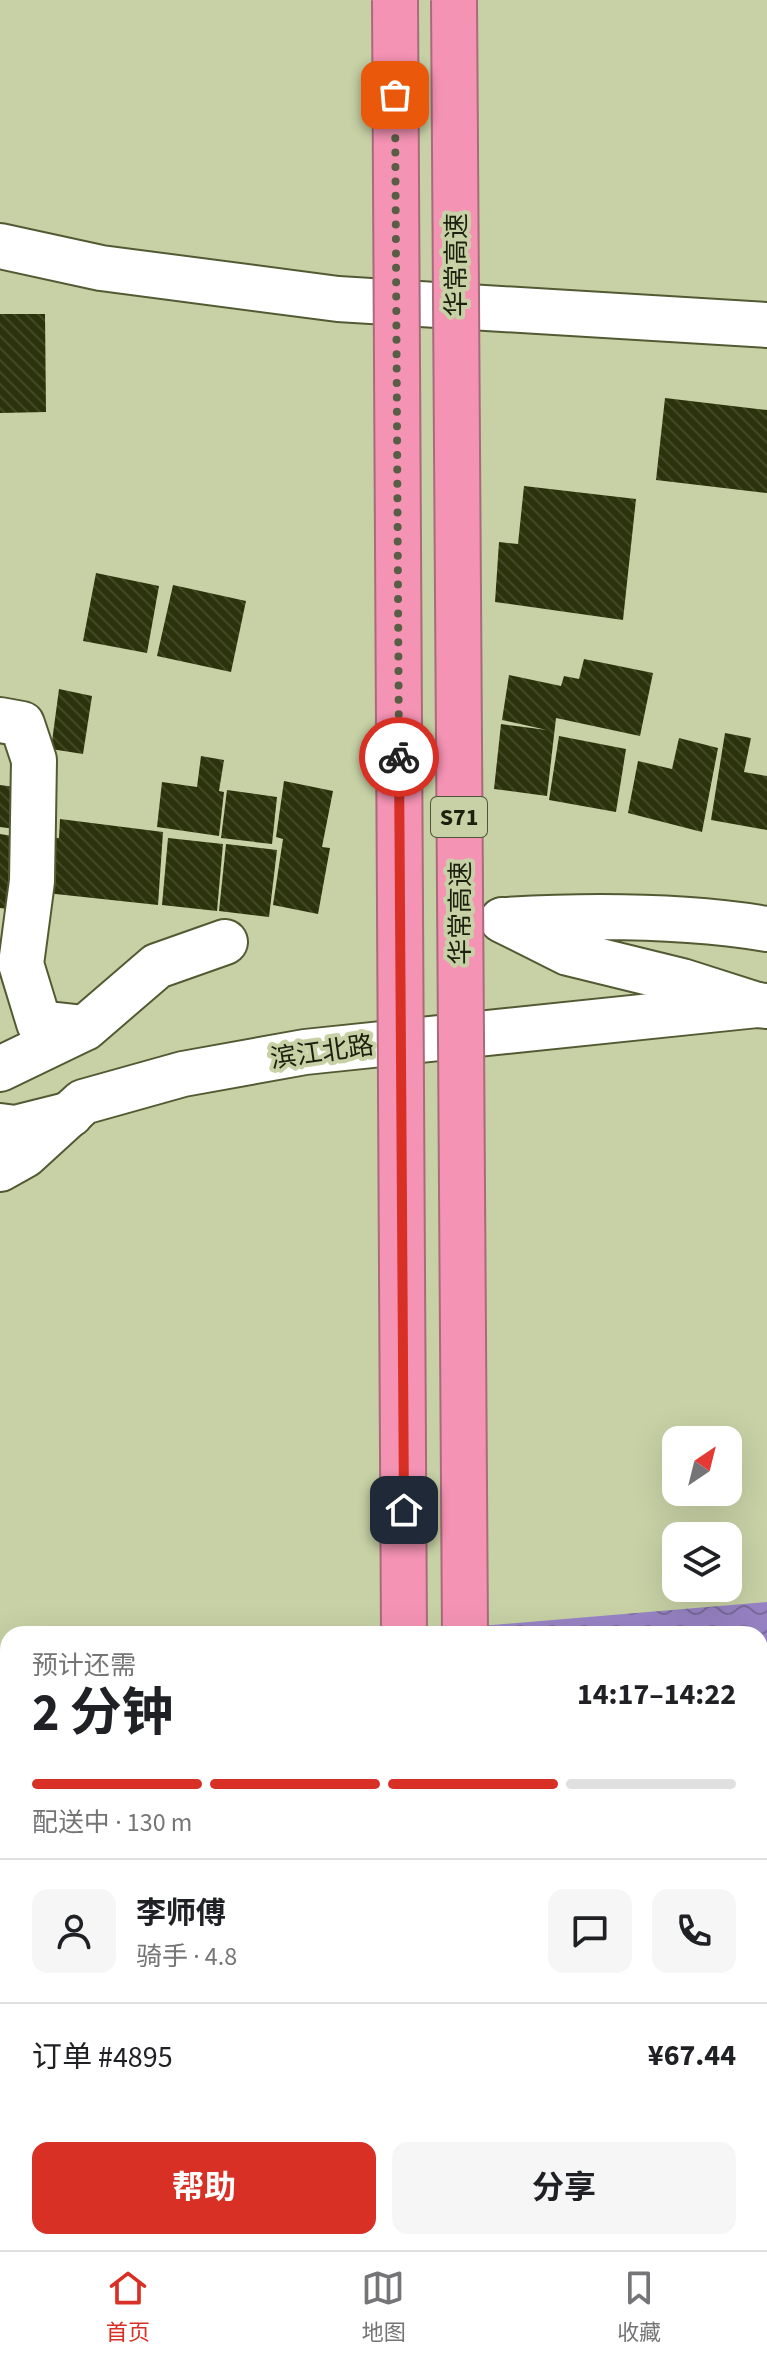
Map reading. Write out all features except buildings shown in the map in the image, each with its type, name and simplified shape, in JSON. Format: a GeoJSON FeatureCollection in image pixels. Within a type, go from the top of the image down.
{"type":"FeatureCollection","features":[{"type":"Feature","properties":{"kind":"highway","name":"S71"},"geometry":{"type":"LineString","coordinates":[[395,0],[404,1626]]}},
{"type":"Feature","properties":{"kind":"highway","name":"华常高速"},"geometry":{"type":"LineString","coordinates":[[454,0],[465,1626]]}},
{"type":"Feature","properties":{"kind":"street"},"geometry":{"type":"LineString","coordinates":[[0,246],[101,268],[338,299],[767,325]]}},
{"type":"Feature","properties":{"kind":"street"},"geometry":{"type":"LineString","coordinates":[[0,720],[22,724],[34,760],[32,881],[21,964],[39,1023],[85,1028]]}},
{"type":"Feature","properties":{"kind":"street"},"geometry":{"type":"LineString","coordinates":[[762,1005],[682,981],[568,953],[502,920],[590,916],[734,924],[767,929]]}},
{"type":"Feature","properties":{"kind":"street"},"geometry":{"type":"LineString","coordinates":[[0,1069],[85,1028],[157,966],[225,942]]}},
{"type":"Feature","properties":{"kind":"street","name":"滨江北路"},"geometry":{"type":"LineString","coordinates":[[0,1169],[25,1155],[83,1102],[183,1074],[305,1052],[762,1005]]}},
{"type":"Feature","properties":{"kind":"street"},"geometry":{"type":"LineString","coordinates":[[0,1126],[15,1128],[71,1114]]}},
{"type":"Feature","properties":{"kind":"water"},"geometry":{"type":"Polygon","coordinates":[[[767,1602],[767,1626],[481,1626],[767,1602]]]}},
{"type":"Feature","properties":{"kind":"way so far"},"geometry":{"type":"LineString","coordinates":[[395,95],[399,757]]}},
{"type":"Feature","properties":{"kind":"route"},"geometry":{"type":"LineString","coordinates":[[399,757],[404,1510]]}}]}
